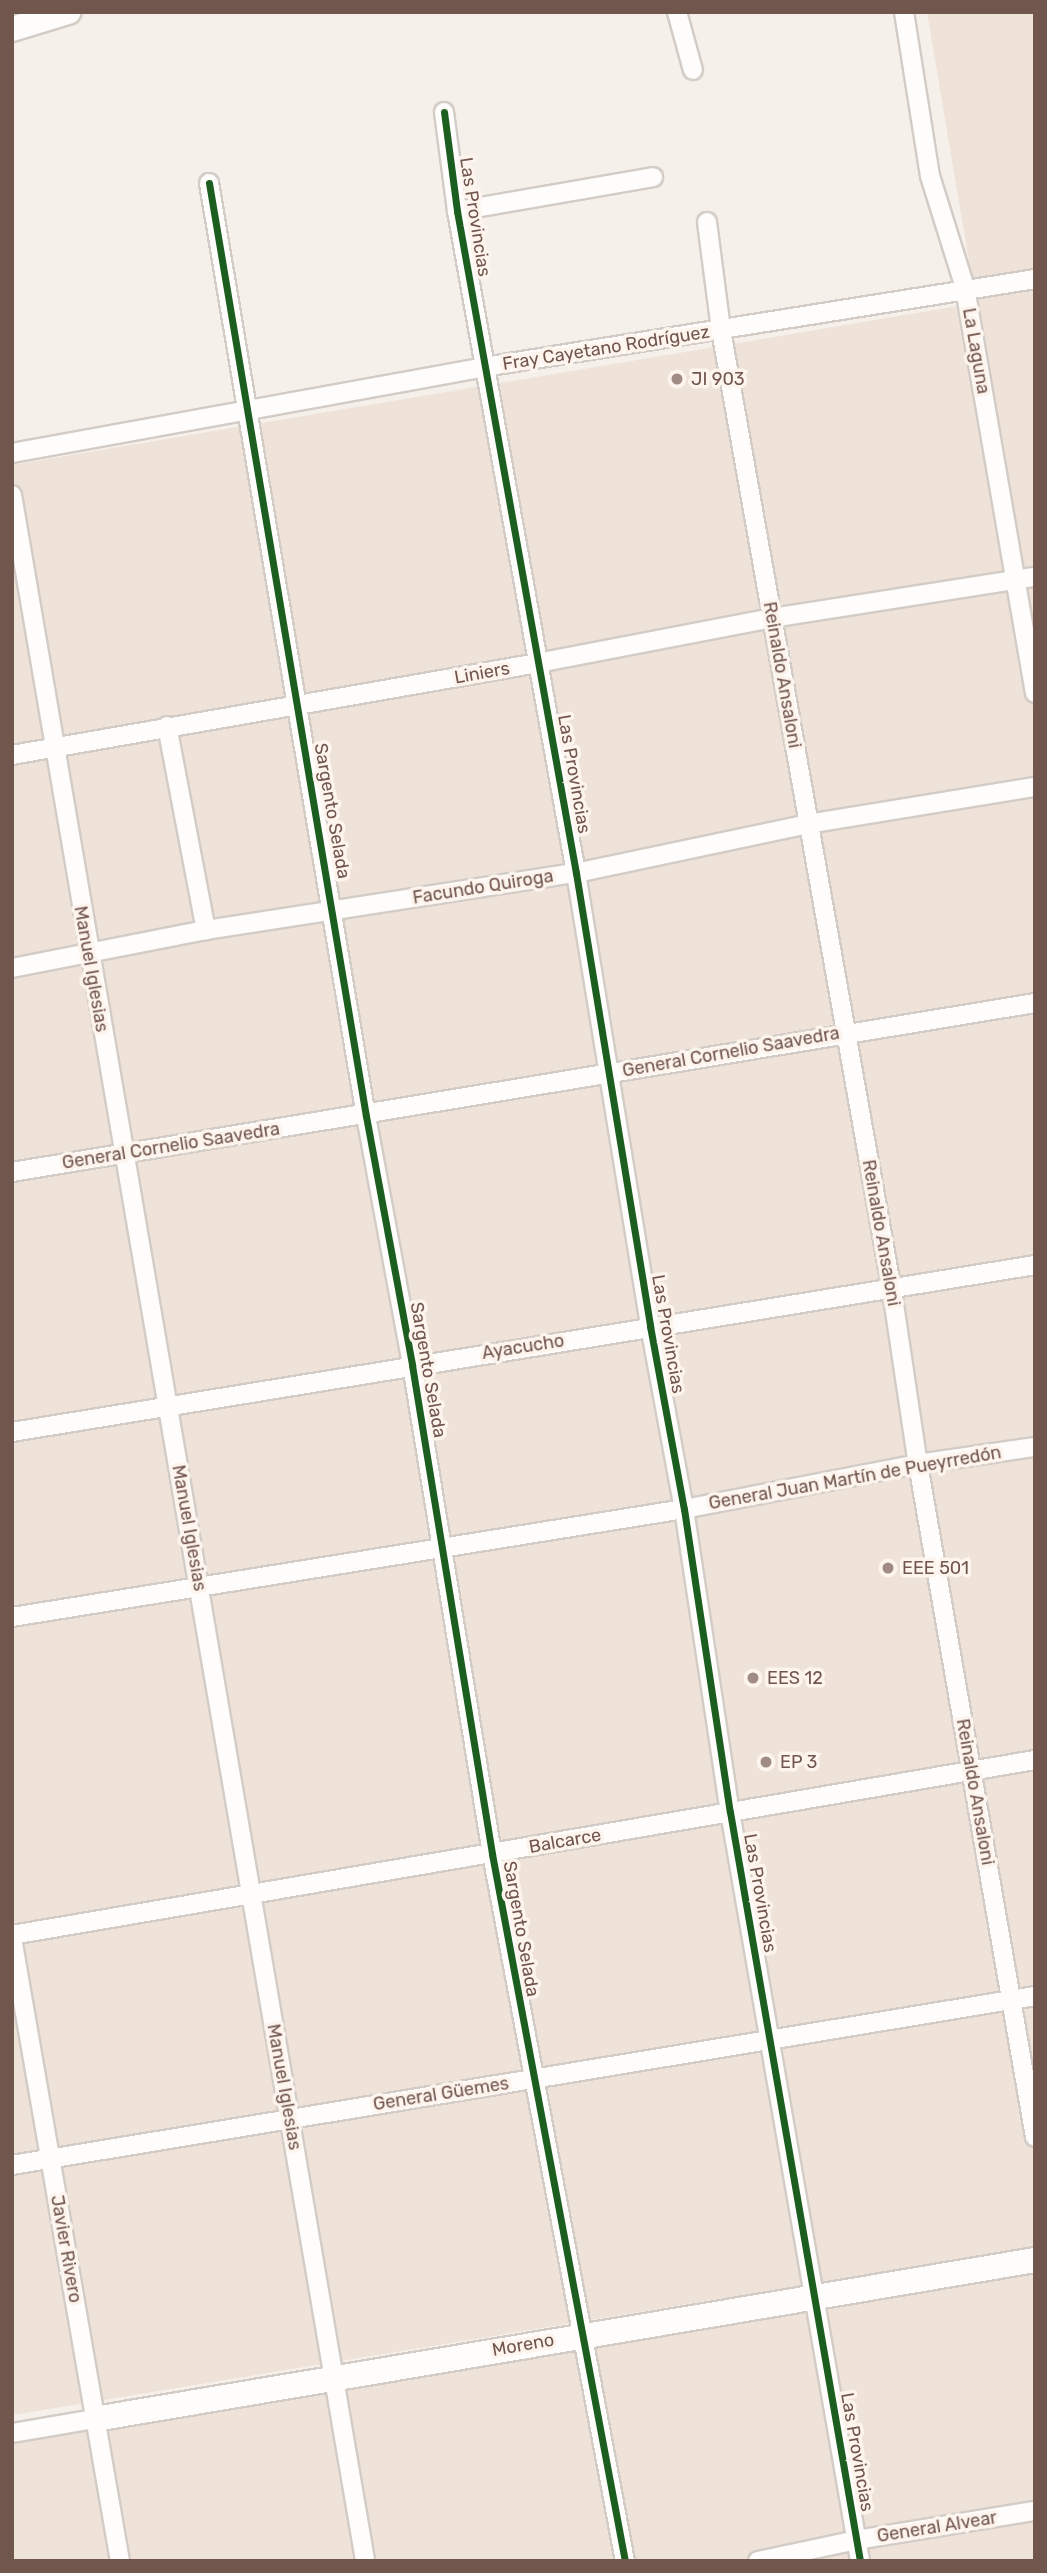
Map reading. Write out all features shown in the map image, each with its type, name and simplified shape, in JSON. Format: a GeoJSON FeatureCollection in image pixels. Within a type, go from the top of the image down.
{"type":"FeatureCollection","features":[{"type":"Feature","properties":{"kind":"street"},"geometry":{"type":"LineString","coordinates":[[12,29],[68,12]]}},
{"type":"Feature","properties":{"kind":"street"},"geometry":{"type":"LineString","coordinates":[[677,12],[693,70]]}},
{"type":"Feature","properties":{"kind":"street","name":"La Laguna"},"geometry":{"type":"LineString","coordinates":[[904,12],[930,176],[965,288],[1035,694]]}},
{"type":"Feature","properties":{"kind":"street","name":"Las Provincias"},"geometry":{"type":"LineString","coordinates":[[444,112],[457,211],[576,873],[650,1326],[684,1510],[730,1812],[860,2561]]}},
{"type":"Feature","properties":{"kind":"street"},"geometry":{"type":"LineString","coordinates":[[457,211],[653,177]]}},
{"type":"Feature","properties":{"kind":"street","name":"Sargento Selada"},"geometry":{"type":"LineString","coordinates":[[209,183],[366,1116],[412,1365],[492,1854],[532,2079],[625,2561]]}},
{"type":"Feature","properties":{"kind":"street","name":"Reinaldo Ansaloni"},"geometry":{"type":"LineString","coordinates":[[707,222],[721,330],[892,1291],[919,1464],[1035,2137]]}},
{"type":"Feature","properties":{"kind":"street","name":"Fray Cayetano Rodríguez"},"geometry":{"type":"LineString","coordinates":[[12,453],[248,412],[484,366],[1035,279]]}},
{"type":"Feature","properties":{"kind":"street","name":"Manuel Iglesias"},"geometry":{"type":"LineString","coordinates":[[12,495],[88,954],[168,1405],[365,2561]]}},
{"type":"Feature","properties":{"kind":"street","name":"Liniers"},"geometry":{"type":"LineString","coordinates":[[12,755],[538,663],[772,618],[1035,577]]}},
{"type":"Feature","properties":{"kind":"street"},"geometry":{"type":"LineString","coordinates":[[167,726],[206,930]]}},
{"type":"Feature","properties":{"kind":"street","name":"Facundo Quiroga"},"geometry":{"type":"LineString","coordinates":[[12,968],[206,930],[576,873],[808,824],[1035,787]]}},
{"type":"Feature","properties":{"kind":"street","name":"General Cornelio Saavedra"},"geometry":{"type":"LineString","coordinates":[[12,1172],[366,1116],[844,1032],[1035,1003]]}},
{"type":"Feature","properties":{"kind":"street","name":"Ayacucho"},"geometry":{"type":"LineString","coordinates":[[12,1432],[650,1326],[892,1291],[1035,1265]]}},
{"type":"Feature","properties":{"kind":"street","name":"General Juan Martín de Pueyrredón"},"geometry":{"type":"LineString","coordinates":[[12,1616],[684,1510],[919,1464],[1035,1447]]}},
{"type":"Feature","properties":{"kind":"street","name":"Balcarce"},"geometry":{"type":"LineString","coordinates":[[12,1936],[1035,1760]]}},
{"type":"Feature","properties":{"kind":"street","name":"Javier Rivero"},"geometry":{"type":"LineString","coordinates":[[12,1936],[120,2561]]}},
{"type":"Feature","properties":{"kind":"street","name":"General Güemes"},"geometry":{"type":"LineString","coordinates":[[12,2165],[1035,1996]]}},
{"type":"Feature","properties":{"kind":"street","name":"Moreno"},"geometry":{"type":"LineString","coordinates":[[12,2433],[581,2334],[1035,2260]]}},
{"type":"Feature","properties":{"kind":"street","name":"General Alvear"},"geometry":{"type":"LineString","coordinates":[[758,2561],[857,2540],[1035,2511]]}},
{"type":"Feature","properties":{"kind":"shaded area"},"geometry":{"type":"Polygon","coordinates":[[[927,12],[1035,12],[1035,2247],[12,2415],[12,465],[976,303],[927,12]]]}},
{"type":"Feature","properties":{"kind":"shaded area"},"geometry":{"type":"Polygon","coordinates":[[[1035,2266],[1035,2561],[12,2561],[12,2442],[1035,2266]]]}},
{"type":"Feature","properties":{"kind":"cycle path"},"geometry":{"type":"LineString","coordinates":[[444,112],[457,211],[576,873],[650,1326],[684,1509],[730,1812],[860,2561]]}},
{"type":"Feature","properties":{"kind":"cycle path"},"geometry":{"type":"LineString","coordinates":[[209,183],[366,1116],[412,1365],[492,1854],[625,2561]]}},
{"type":"Feature","properties":{"kind":"place","name":"JI 903"},"geometry":{"type":"Point","coordinates":[677,379]}},
{"type":"Feature","properties":{"kind":"place","name":"EEE 501"},"geometry":{"type":"Point","coordinates":[888,1568]}},
{"type":"Feature","properties":{"kind":"place","name":"EES 12"},"geometry":{"type":"Point","coordinates":[753,1678]}},
{"type":"Feature","properties":{"kind":"place","name":"EP 3"},"geometry":{"type":"Point","coordinates":[766,1762]}}]}
